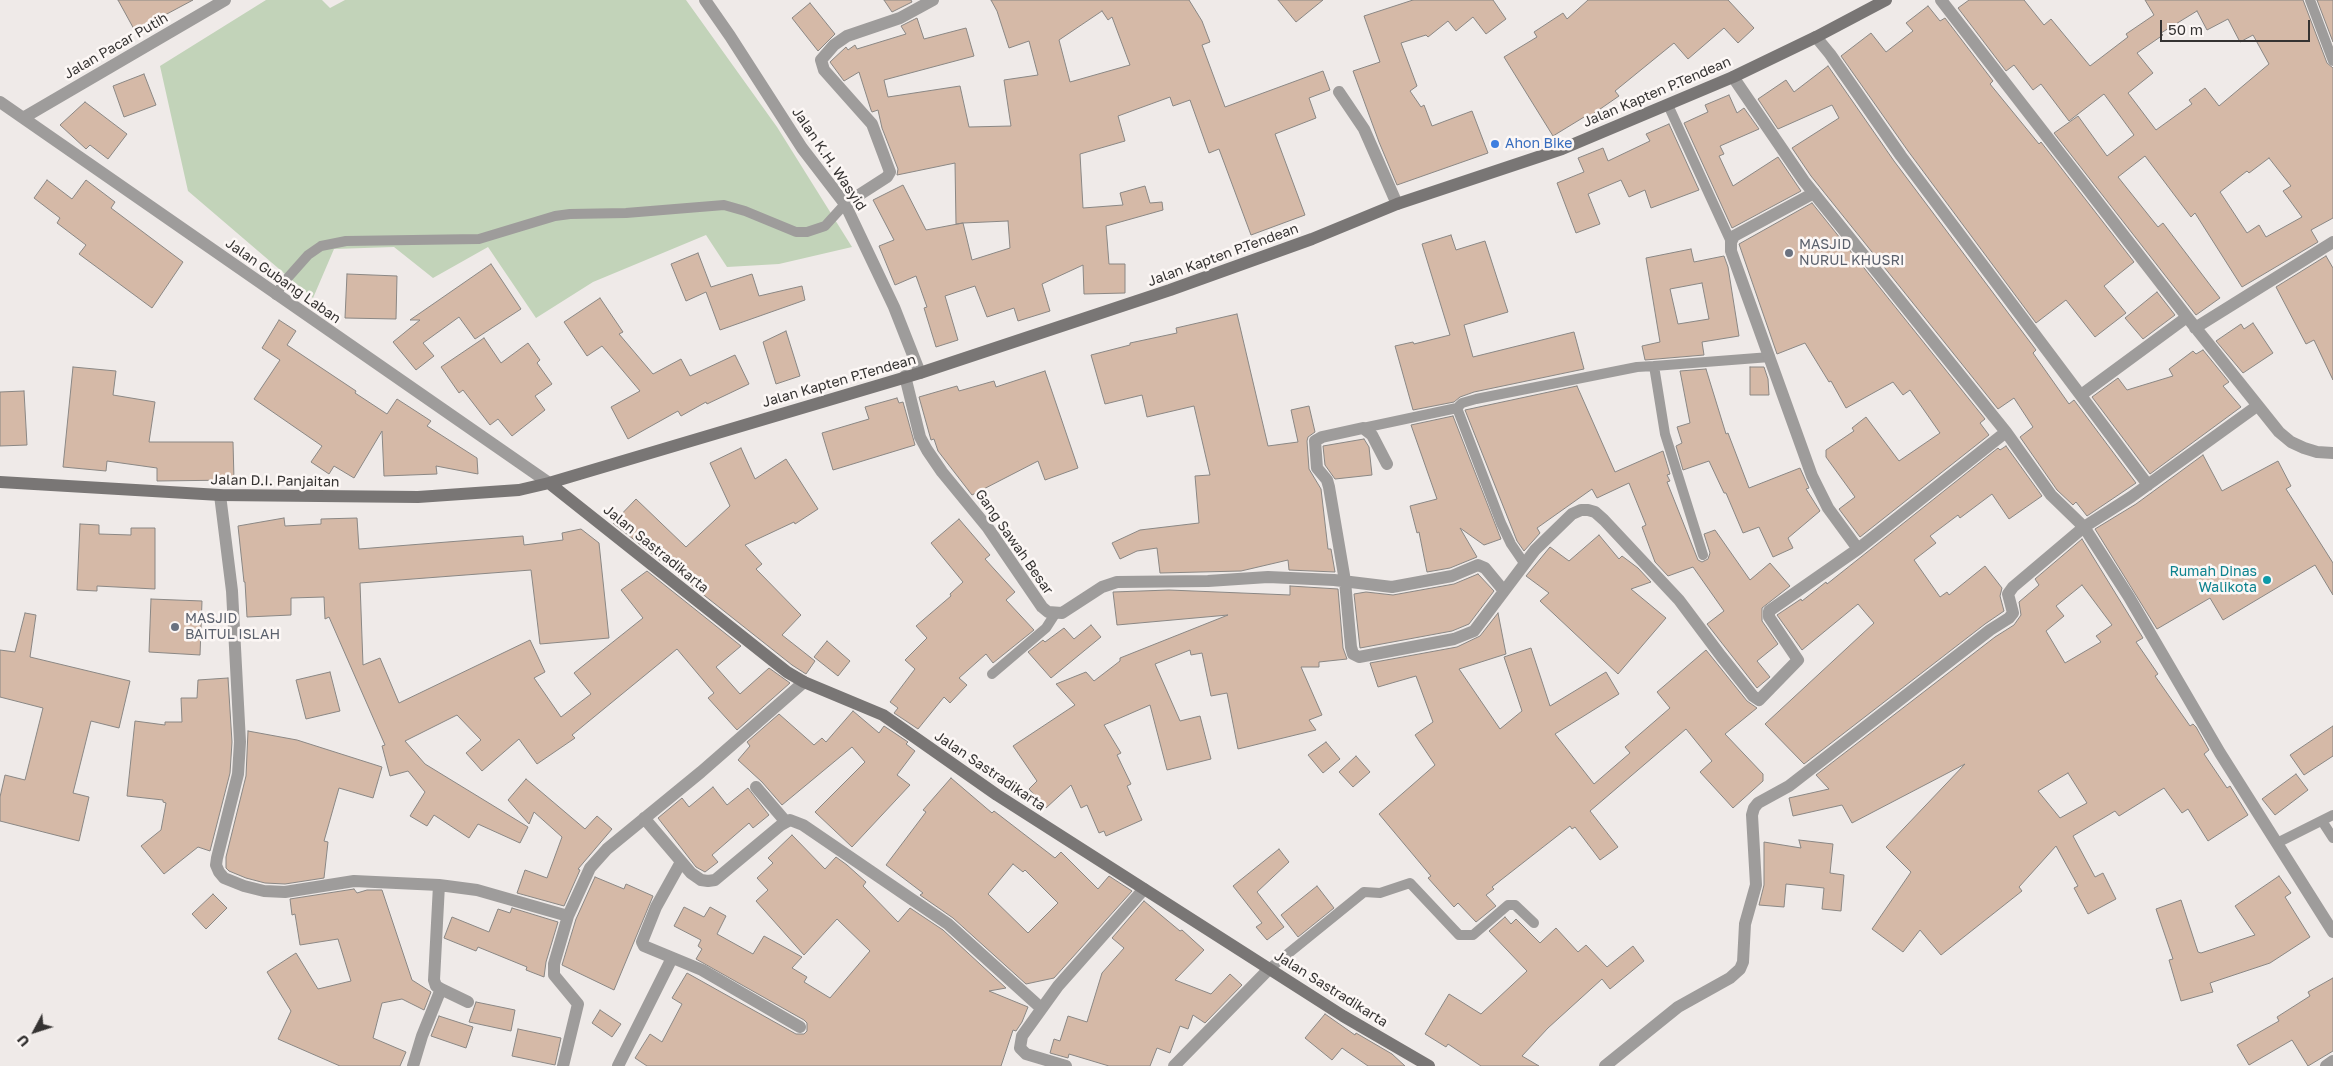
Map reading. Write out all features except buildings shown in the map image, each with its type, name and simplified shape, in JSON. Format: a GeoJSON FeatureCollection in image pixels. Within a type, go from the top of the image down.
{"type":"FeatureCollection","features":[{"type":"Feature","properties":{"kind":"street","name":"Jalan Pacar Putih"},"geometry":{"type":"LineString","coordinates":[[23,118],[224,0]]}},
{"type":"Feature","properties":{"kind":"street","name":"Jalan K.H. Wasyid"},"geometry":{"type":"LineString","coordinates":[[704,0],[730,36],[802,148],[845,204],[894,306],[920,373]]}},
{"type":"Feature","properties":{"kind":"street"},"geometry":{"type":"LineString","coordinates":[[845,204],[887,177],[890,172],[872,124],[824,70],[821,60],[834,45],[846,36],[900,18],[933,0]]}},
{"type":"Feature","properties":{"kind":"street","name":"Jalan Kapten P.Tendean"},"geometry":{"type":"LineString","coordinates":[[549,483],[920,373],[1170,290],[1312,239],[1397,204],[1562,149],[1733,77],[1816,37],[1886,0]]}},
{"type":"Feature","properties":{"kind":"street"},"geometry":{"type":"LineString","coordinates":[[1941,0],[2257,406],[2291,442],[2317,452],[2333,453]]}},
{"type":"Feature","properties":{"kind":"street"},"geometry":{"type":"LineString","coordinates":[[1816,37],[1830,54],[1901,156],[2148,485]]}},
{"type":"Feature","properties":{"kind":"street"},"geometry":{"type":"LineString","coordinates":[[1733,77],[1814,193],[2006,432],[2051,495],[2084,527],[2129,597],[2220,753],[2333,932]]}},
{"type":"Feature","properties":{"kind":"street"},"geometry":{"type":"LineString","coordinates":[[1339,92],[1364,129],[1397,204]]}},
{"type":"Feature","properties":{"kind":"street","name":"Jalan Gubang Laban"},"geometry":{"type":"LineString","coordinates":[[0,102],[549,483]]}},
{"type":"Feature","properties":{"kind":"street"},"geometry":{"type":"LineString","coordinates":[[1814,193],[1734,236],[1731,242],[1731,251],[1821,495],[1858,549]]}},
{"type":"Feature","properties":{"kind":"street"},"geometry":{"type":"LineString","coordinates":[[2195,328],[2333,242]]}},
{"type":"Feature","properties":{"kind":"street"},"geometry":{"type":"LineString","coordinates":[[2081,395],[2187,317]]}},
{"type":"Feature","properties":{"kind":"street","name":"Gang Sawah Besar"},"geometry":{"type":"LineString","coordinates":[[905,376],[920,437],[926,450],[988,528],[1042,607],[1055,614],[1062,613],[1102,587],[1116,582],[1208,581],[1268,577],[1345,581],[1392,586],[1452,576],[1481,565],[1504,591]]}},
{"type":"Feature","properties":{"kind":"street"},"geometry":{"type":"LineString","coordinates":[[1605,1066],[1678,1007],[1730,978],[1740,969],[1743,962],[1744,924],[1756,885],[1752,815],[1758,803],[1789,786],[1990,630],[2009,618],[2013,613],[2008,594],[2013,587],[2084,527],[2148,485],[2257,406]]}},
{"type":"Feature","properties":{"kind":"street"},"geometry":{"type":"LineString","coordinates":[[1387,464],[1372,435],[1363,428],[1322,437],[1315,441],[1317,468],[1327,480],[1329,487],[1345,581],[1351,647],[1353,654],[1359,658],[1474,631],[1524,562],[1572,514],[1581,510],[1595,512],[1680,600],[1721,656],[1753,696],[1759,700],[1798,660],[1769,617],[1769,611],[1858,549],[2006,432]]}},
{"type":"Feature","properties":{"kind":"street","name":"Jalan D.I. Panjaitan"},"geometry":{"type":"LineString","coordinates":[[0,482],[220,495],[418,497],[519,490],[549,483]]}},
{"type":"Feature","properties":{"kind":"street","name":"Jalan Sastradikarta"},"geometry":{"type":"LineString","coordinates":[[549,483],[764,655],[804,682],[883,715],[997,796],[1420,1064]]}},
{"type":"Feature","properties":{"kind":"street"},"geometry":{"type":"LineString","coordinates":[[220,495],[232,591],[240,742],[238,774],[217,858],[216,865],[219,872],[224,878],[264,891],[285,892],[354,881],[439,885],[477,890],[568,916]]}},
{"type":"Feature","properties":{"kind":"street"},"geometry":{"type":"LineString","coordinates":[[563,1066],[578,1008],[576,1000],[554,975],[554,964],[568,916],[590,868],[607,849],[702,772],[804,682]]}},
{"type":"Feature","properties":{"kind":"street"},"geometry":{"type":"LineString","coordinates":[[756,787],[786,822]]}},
{"type":"Feature","properties":{"kind":"street"},"geometry":{"type":"LineString","coordinates":[[644,818],[681,862],[701,880],[714,880],[786,822],[796,822],[814,831],[948,924],[1041,1008]]}},
{"type":"Feature","properties":{"kind":"street"},"geometry":{"type":"LineString","coordinates":[[681,862],[656,907],[642,942],[649,949],[702,970],[800,1027]]}},
{"type":"Feature","properties":{"kind":"street"},"geometry":{"type":"LineString","coordinates":[[439,885],[434,968],[436,986],[468,1002]]}},
{"type":"Feature","properties":{"kind":"street"},"geometry":{"type":"LineString","coordinates":[[1066,1066],[1029,1055],[1020,1048],[1022,1036],[1041,1008],[1144,889]]}},
{"type":"Feature","properties":{"kind":"street"},"geometry":{"type":"LineString","coordinates":[[618,1066],[672,958]]}},
{"type":"Feature","properties":{"kind":"street"},"geometry":{"type":"LineString","coordinates":[[1174,1066],[1269,969]]}},
{"type":"Feature","properties":{"kind":"street"},"geometry":{"type":"LineString","coordinates":[[413,1066],[422,1036],[441,989]]}},
{"type":"Feature","properties":{"kind":"street"},"geometry":{"type":"LineString","coordinates":[[2326,1066],[2333,1061]]}},
{"type":"Feature","properties":{"kind":"lane"},"geometry":{"type":"LineString","coordinates":[[2310,0],[2333,61]]}},
{"type":"Feature","properties":{"kind":"lane"},"geometry":{"type":"LineString","coordinates":[[1668,105],[1731,242]]}},
{"type":"Feature","properties":{"kind":"lane"},"geometry":{"type":"LineString","coordinates":[[276,295],[284,282],[308,255],[321,246],[346,241],[479,239],[555,216],[626,213],[724,205],[745,211],[796,232],[807,232],[825,226],[845,204]]}},
{"type":"Feature","properties":{"kind":"lane"},"geometry":{"type":"LineString","coordinates":[[1363,428],[1457,408],[1462,403],[1476,399],[1637,368],[1770,357]]}},
{"type":"Feature","properties":{"kind":"lane"},"geometry":{"type":"LineString","coordinates":[[1654,366],[1665,434],[1703,555]]}},
{"type":"Feature","properties":{"kind":"lane"},"geometry":{"type":"LineString","coordinates":[[1457,408],[1501,523],[1511,544],[1524,562]]}},
{"type":"Feature","properties":{"kind":"lane"},"geometry":{"type":"LineString","coordinates":[[992,674],[1046,628],[1055,614]]}},
{"type":"Feature","properties":{"kind":"lane"},"geometry":{"type":"LineString","coordinates":[[2277,843],[2333,815]]}},
{"type":"Feature","properties":{"kind":"lane"},"geometry":{"type":"LineString","coordinates":[[2322,821],[2333,838]]}},
{"type":"Feature","properties":{"kind":"lane"},"geometry":{"type":"LineString","coordinates":[[1269,969],[1364,892],[1380,893],[1410,884],[1459,935],[1473,935],[1508,905],[1514,905],[1534,923]]}},
{"type":"Feature","properties":{"kind":"green space"},"geometry":{"type":"Polygon","coordinates":[[[266,0],[322,0],[330,8],[345,0],[686,0],[777,127],[852,247],[779,264],[727,267],[706,235],[593,282],[536,318],[488,247],[433,278],[394,247],[334,249],[313,298],[188,191],[160,66],[266,0]]]}},
{"type":"Feature","properties":{"kind":"place","name":"Ahon Bike"},"geometry":{"type":"Point","coordinates":[1495,144]}},
{"type":"Feature","properties":{"kind":"place","name":"MASJID NURUL KHUSRI"},"geometry":{"type":"Point","coordinates":[1789,253]}},
{"type":"Feature","properties":{"kind":"place","name":"Rumah Dinas Walikota"},"geometry":{"type":"Point","coordinates":[2267,580]}},
{"type":"Feature","properties":{"kind":"place","name":"MASJID BAITUL ISLAH"},"geometry":{"type":"Point","coordinates":[175,627]}}]}
